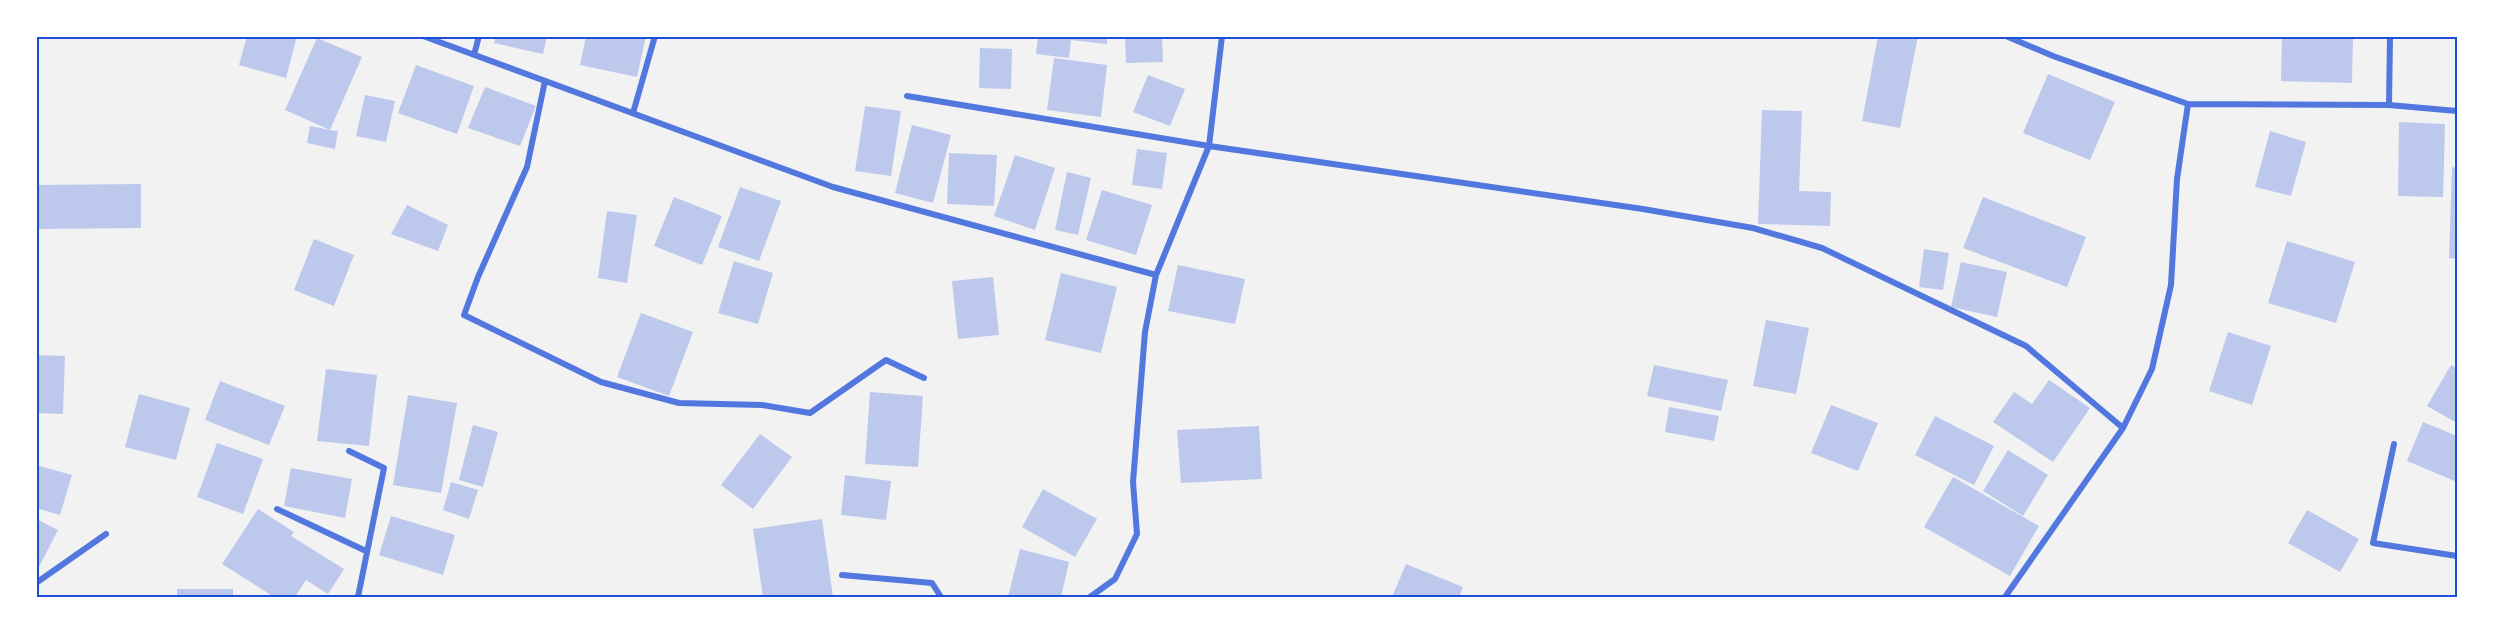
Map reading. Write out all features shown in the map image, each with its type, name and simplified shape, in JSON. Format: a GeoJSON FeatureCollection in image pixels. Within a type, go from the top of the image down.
{"type":"FeatureCollection","features":[{"type":"Feature","properties":{"kind":"street"},"geometry":{"type":"LineString","coordinates":[[423,36],[833,187],[1156,275]]}},
{"type":"Feature","properties":{"kind":"street"},"geometry":{"type":"LineString","coordinates":[[474,55],[479,36]]}},
{"type":"Feature","properties":{"kind":"street"},"geometry":{"type":"LineString","coordinates":[[633,113],[655,36]]}},
{"type":"Feature","properties":{"kind":"street"},"geometry":{"type":"LineString","coordinates":[[1090,597],[1115,579],[1137,534],[1133,482],[1145,332],[1156,275],[1209,146],[1222,36]]}},
{"type":"Feature","properties":{"kind":"street"},"geometry":{"type":"LineString","coordinates":[[2006,36],[2053,56],[2188,104],[2389,105],[2457,111]]}},
{"type":"Feature","properties":{"kind":"street"},"geometry":{"type":"LineString","coordinates":[[2389,105],[2390,36]]}},
{"type":"Feature","properties":{"kind":"street"},"geometry":{"type":"LineString","coordinates":[[545,81],[527,167],[478,277],[464,315],[543,356],[602,382],[679,403],[762,405],[810,413],[886,360],[924,378]]}},
{"type":"Feature","properties":{"kind":"street"},"geometry":{"type":"LineString","coordinates":[[907,96],[1209,146],[1643,209],[1753,228],[1822,248],[2026,346],[2123,428]]}},
{"type":"Feature","properties":{"kind":"street"},"geometry":{"type":"LineString","coordinates":[[2005,597],[2123,428],[2152,369],[2172,285],[2177,179],[2188,104]]}},
{"type":"Feature","properties":{"kind":"street"},"geometry":{"type":"LineString","coordinates":[[2394,444],[2373,543],[2457,556]]}},
{"type":"Feature","properties":{"kind":"street"},"geometry":{"type":"LineString","coordinates":[[349,452],[384,468],[358,597]]}},
{"type":"Feature","properties":{"kind":"street"},"geometry":{"type":"LineString","coordinates":[[277,509],[366,551]]}},
{"type":"Feature","properties":{"kind":"street"},"geometry":{"type":"LineString","coordinates":[[36,583],[106,534]]}},
{"type":"Feature","properties":{"kind":"street"},"geometry":{"type":"LineString","coordinates":[[842,575],[932,583],[941,597]]}},
{"type":"Feature","properties":{"kind":"building"},"geometry":{"type":"Polygon","coordinates":[[[247,36],[297,36],[286,78],[239,65],[247,36]]]}},
{"type":"Feature","properties":{"kind":"building"},"geometry":{"type":"Polygon","coordinates":[[[496,36],[547,36],[543,54],[494,43],[496,36]]]}},
{"type":"Feature","properties":{"kind":"building"},"geometry":{"type":"Polygon","coordinates":[[[586,36],[646,36],[637,77],[580,65],[586,36]]]}},
{"type":"Feature","properties":{"kind":"building"},"geometry":{"type":"Polygon","coordinates":[[[1038,36],[1107,36],[1107,44],[1071,40],[1069,58],[1036,54],[1038,36]]]}},
{"type":"Feature","properties":{"kind":"building"},"geometry":{"type":"Polygon","coordinates":[[[1125,36],[1162,36],[1163,62],[1126,63],[1125,36]]]}},
{"type":"Feature","properties":{"kind":"building"},"geometry":{"type":"Polygon","coordinates":[[[1878,36],[1918,36],[1900,128],[1862,121],[1878,36]]]}},
{"type":"Feature","properties":{"kind":"building"},"geometry":{"type":"Polygon","coordinates":[[[2282,36],[2353,36],[2352,83],[2281,81],[2282,36]]]}},
{"type":"Feature","properties":{"kind":"building"},"geometry":{"type":"Polygon","coordinates":[[[317,38],[362,57],[330,130],[285,110],[317,38]]]}},
{"type":"Feature","properties":{"kind":"building"},"geometry":{"type":"Polygon","coordinates":[[[980,48],[1012,49],[1011,89],[979,88],[980,48]]]}},
{"type":"Feature","properties":{"kind":"building"},"geometry":{"type":"Polygon","coordinates":[[[1054,58],[1107,65],[1101,117],[1047,110],[1054,58]]]}},
{"type":"Feature","properties":{"kind":"building"},"geometry":{"type":"Polygon","coordinates":[[[416,65],[474,86],[457,134],[398,113],[416,65]]]}},
{"type":"Feature","properties":{"kind":"building"},"geometry":{"type":"Polygon","coordinates":[[[2048,74],[2115,102],[2090,160],[2023,133],[2048,74]]]}},
{"type":"Feature","properties":{"kind":"building"},"geometry":{"type":"Polygon","coordinates":[[[1148,75],[1185,89],[1170,126],[1133,112],[1148,75]]]}},
{"type":"Feature","properties":{"kind":"building"},"geometry":{"type":"Polygon","coordinates":[[[485,87],[536,106],[520,146],[468,128],[485,87]]]}},
{"type":"Feature","properties":{"kind":"building"},"geometry":{"type":"Polygon","coordinates":[[[365,95],[395,101],[386,142],[356,136],[365,95]]]}},
{"type":"Feature","properties":{"kind":"building"},"geometry":{"type":"Polygon","coordinates":[[[865,106],[901,111],[891,176],[855,171],[865,106]]]}},
{"type":"Feature","properties":{"kind":"building"},"geometry":{"type":"Polygon","coordinates":[[[1762,110],[1802,111],[1799,191],[1831,192],[1830,226],[1758,224],[1762,110]]]}},
{"type":"Feature","properties":{"kind":"building"},"geometry":{"type":"Polygon","coordinates":[[[2399,122],[2445,124],[2443,197],[2398,196],[2399,122]]]}},
{"type":"Feature","properties":{"kind":"building"},"geometry":{"type":"Polygon","coordinates":[[[912,125],[951,135],[933,203],[895,193],[912,125]]]}},
{"type":"Feature","properties":{"kind":"building"},"geometry":{"type":"Polygon","coordinates":[[[310,126],[338,131],[335,149],[307,143],[310,126]]]}},
{"type":"Feature","properties":{"kind":"building"},"geometry":{"type":"Polygon","coordinates":[[[2270,131],[2306,142],[2291,196],[2255,187],[2270,131]]]}},
{"type":"Feature","properties":{"kind":"building"},"geometry":{"type":"Polygon","coordinates":[[[1137,149],[1167,153],[1162,189],[1132,185],[1137,149]]]}},
{"type":"Feature","properties":{"kind":"building"},"geometry":{"type":"Polygon","coordinates":[[[949,153],[997,155],[994,206],[947,204],[949,153]]]}},
{"type":"Feature","properties":{"kind":"building"},"geometry":{"type":"Polygon","coordinates":[[[1015,155],[1055,168],[1035,230],[994,216],[1015,155]]]}},
{"type":"Feature","properties":{"kind":"building"},"geometry":{"type":"Polygon","coordinates":[[[2452,167],[2457,168],[2457,259],[2449,258],[2452,167]]]}},
{"type":"Feature","properties":{"kind":"building"},"geometry":{"type":"Polygon","coordinates":[[[1067,172],[1091,178],[1078,235],[1055,230],[1067,172]]]}},
{"type":"Feature","properties":{"kind":"building"},"geometry":{"type":"Polygon","coordinates":[[[141,184],[141,228],[36,229],[36,185],[141,184]]]}},
{"type":"Feature","properties":{"kind":"building"},"geometry":{"type":"Polygon","coordinates":[[[740,187],[781,201],[759,261],[718,247],[740,187]]]}},
{"type":"Feature","properties":{"kind":"building"},"geometry":{"type":"Polygon","coordinates":[[[1102,190],[1152,205],[1136,255],[1086,240],[1102,190]]]}},
{"type":"Feature","properties":{"kind":"building"},"geometry":{"type":"Polygon","coordinates":[[[674,197],[722,216],[702,265],[654,246],[674,197]]]}},
{"type":"Feature","properties":{"kind":"building"},"geometry":{"type":"Polygon","coordinates":[[[1983,197],[2086,237],[2067,287],[1963,248],[1983,197]]]}},
{"type":"Feature","properties":{"kind":"building"},"geometry":{"type":"Polygon","coordinates":[[[407,205],[448,225],[438,251],[391,234],[407,205]]]}},
{"type":"Feature","properties":{"kind":"building"},"geometry":{"type":"Polygon","coordinates":[[[607,211],[637,215],[627,283],[598,278],[607,211]]]}},
{"type":"Feature","properties":{"kind":"building"},"geometry":{"type":"Polygon","coordinates":[[[314,239],[354,255],[334,306],[294,290],[314,239]]]}},
{"type":"Feature","properties":{"kind":"building"},"geometry":{"type":"Polygon","coordinates":[[[2287,241],[2355,262],[2336,323],[2268,303],[2287,241]]]}},
{"type":"Feature","properties":{"kind":"building"},"geometry":{"type":"Polygon","coordinates":[[[1924,249],[1949,253],[1943,290],[1919,287],[1924,249]]]}},
{"type":"Feature","properties":{"kind":"building"},"geometry":{"type":"Polygon","coordinates":[[[734,261],[773,273],[758,324],[718,313],[734,261]]]}},
{"type":"Feature","properties":{"kind":"building"},"geometry":{"type":"Polygon","coordinates":[[[1961,262],[2007,272],[1997,317],[1951,307],[1961,262]]]}},
{"type":"Feature","properties":{"kind":"building"},"geometry":{"type":"Polygon","coordinates":[[[1178,265],[1245,279],[1235,324],[1168,311],[1178,265]]]}},
{"type":"Feature","properties":{"kind":"building"},"geometry":{"type":"Polygon","coordinates":[[[1061,273],[1117,287],[1101,353],[1045,340],[1061,273]]]}},
{"type":"Feature","properties":{"kind":"building"},"geometry":{"type":"Polygon","coordinates":[[[993,277],[999,335],[958,339],[952,281],[993,277]]]}},
{"type":"Feature","properties":{"kind":"building"},"geometry":{"type":"Polygon","coordinates":[[[641,313],[693,332],[669,396],[617,377],[641,313]]]}},
{"type":"Feature","properties":{"kind":"building"},"geometry":{"type":"Polygon","coordinates":[[[1766,320],[1809,328],[1796,394],[1753,386],[1766,320]]]}},
{"type":"Feature","properties":{"kind":"building"},"geometry":{"type":"Polygon","coordinates":[[[2228,332],[2271,346],[2252,405],[2209,391],[2228,332]]]}},
{"type":"Feature","properties":{"kind":"building"},"geometry":{"type":"Polygon","coordinates":[[[36,355],[65,356],[63,414],[36,413],[36,355]]]}},
{"type":"Feature","properties":{"kind":"building"},"geometry":{"type":"Polygon","coordinates":[[[1654,365],[1728,380],[1721,411],[1647,396],[1654,365]]]}},
{"type":"Feature","properties":{"kind":"building"},"geometry":{"type":"Polygon","coordinates":[[[2451,365],[2457,368],[2457,423],[2427,406],[2451,365]]]}},
{"type":"Feature","properties":{"kind":"building"},"geometry":{"type":"Polygon","coordinates":[[[326,369],[377,375],[369,446],[317,441],[326,369]]]}},
{"type":"Feature","properties":{"kind":"building"},"geometry":{"type":"Polygon","coordinates":[[[2049,380],[2090,408],[2053,462],[1993,422],[2014,392],[2032,404],[2049,380]]]}},
{"type":"Feature","properties":{"kind":"building"},"geometry":{"type":"Polygon","coordinates":[[[220,381],[285,406],[269,445],[205,420],[220,381]]]}},
{"type":"Feature","properties":{"kind":"building"},"geometry":{"type":"Polygon","coordinates":[[[870,392],[923,396],[918,467],[865,464],[870,392]]]}},
{"type":"Feature","properties":{"kind":"building"},"geometry":{"type":"Polygon","coordinates":[[[139,394],[190,408],[176,460],[125,447],[139,394]]]}},
{"type":"Feature","properties":{"kind":"building"},"geometry":{"type":"Polygon","coordinates":[[[408,395],[457,403],[441,493],[393,485],[408,395]]]}},
{"type":"Feature","properties":{"kind":"building"},"geometry":{"type":"Polygon","coordinates":[[[1831,405],[1878,423],[1858,471],[1811,453],[1831,405]]]}},
{"type":"Feature","properties":{"kind":"building"},"geometry":{"type":"Polygon","coordinates":[[[1669,407],[1719,416],[1714,441],[1665,432],[1669,407]]]}},
{"type":"Feature","properties":{"kind":"building"},"geometry":{"type":"Polygon","coordinates":[[[1935,416],[1994,446],[1974,485],[1915,455],[1935,416]]]}},
{"type":"Feature","properties":{"kind":"building"},"geometry":{"type":"Polygon","coordinates":[[[2423,422],[2457,436],[2457,482],[2407,461],[2423,422]]]}},
{"type":"Feature","properties":{"kind":"building"},"geometry":{"type":"Polygon","coordinates":[[[473,425],[498,432],[483,487],[459,480],[473,425]]]}},
{"type":"Feature","properties":{"kind":"building"},"geometry":{"type":"Polygon","coordinates":[[[1259,426],[1262,479],[1181,483],[1177,430],[1259,426]]]}},
{"type":"Feature","properties":{"kind":"building"},"geometry":{"type":"Polygon","coordinates":[[[760,434],[792,457],[753,509],[721,485],[760,434]]]}},
{"type":"Feature","properties":{"kind":"building"},"geometry":{"type":"Polygon","coordinates":[[[217,443],[263,459],[243,514],[197,497],[217,443]]]}},
{"type":"Feature","properties":{"kind":"building"},"geometry":{"type":"Polygon","coordinates":[[[2008,450],[2048,475],[2023,516],[1983,491],[2008,450]]]}},
{"type":"Feature","properties":{"kind":"building"},"geometry":{"type":"Polygon","coordinates":[[[36,465],[72,475],[60,515],[36,508],[36,465]]]}},
{"type":"Feature","properties":{"kind":"building"},"geometry":{"type":"Polygon","coordinates":[[[291,468],[352,479],[345,518],[284,506],[291,468]]]}},
{"type":"Feature","properties":{"kind":"building"},"geometry":{"type":"Polygon","coordinates":[[[845,475],[891,481],[886,520],[841,515],[845,475]]]}},
{"type":"Feature","properties":{"kind":"building"},"geometry":{"type":"Polygon","coordinates":[[[1953,477],[2039,526],[2010,576],[1924,527],[1953,477]]]}},
{"type":"Feature","properties":{"kind":"building"},"geometry":{"type":"Polygon","coordinates":[[[451,482],[478,490],[469,519],[443,510],[451,482]]]}},
{"type":"Feature","properties":{"kind":"building"},"geometry":{"type":"Polygon","coordinates":[[[1043,489],[1097,519],[1075,557],[1022,527],[1043,489]]]}},
{"type":"Feature","properties":{"kind":"building"},"geometry":{"type":"Polygon","coordinates":[[[258,509],[294,532],[291,536],[344,569],[328,594],[306,580],[295,597],[274,597],[222,564],[258,509]]]}},
{"type":"Feature","properties":{"kind":"building"},"geometry":{"type":"Polygon","coordinates":[[[2307,510],[2359,539],[2340,572],[2288,543],[2307,510]]]}},
{"type":"Feature","properties":{"kind":"building"},"geometry":{"type":"Polygon","coordinates":[[[391,516],[455,535],[443,575],[379,555],[391,516]]]}},
{"type":"Feature","properties":{"kind":"building"},"geometry":{"type":"Polygon","coordinates":[[[36,519],[58,530],[38,569],[36,568],[36,519]]]}},
{"type":"Feature","properties":{"kind":"building"},"geometry":{"type":"Polygon","coordinates":[[[822,519],[833,597],[763,597],[753,529],[822,519]]]}},
{"type":"Feature","properties":{"kind":"building"},"geometry":{"type":"Polygon","coordinates":[[[1020,549],[1069,562],[1061,597],[1008,597],[1020,549]]]}},
{"type":"Feature","properties":{"kind":"building"},"geometry":{"type":"Polygon","coordinates":[[[1406,564],[1463,587],[1459,597],[1392,597],[1406,564]]]}},
{"type":"Feature","properties":{"kind":"building"},"geometry":{"type":"Polygon","coordinates":[[[177,589],[233,589],[233,597],[177,597],[177,589]]]}}]}
